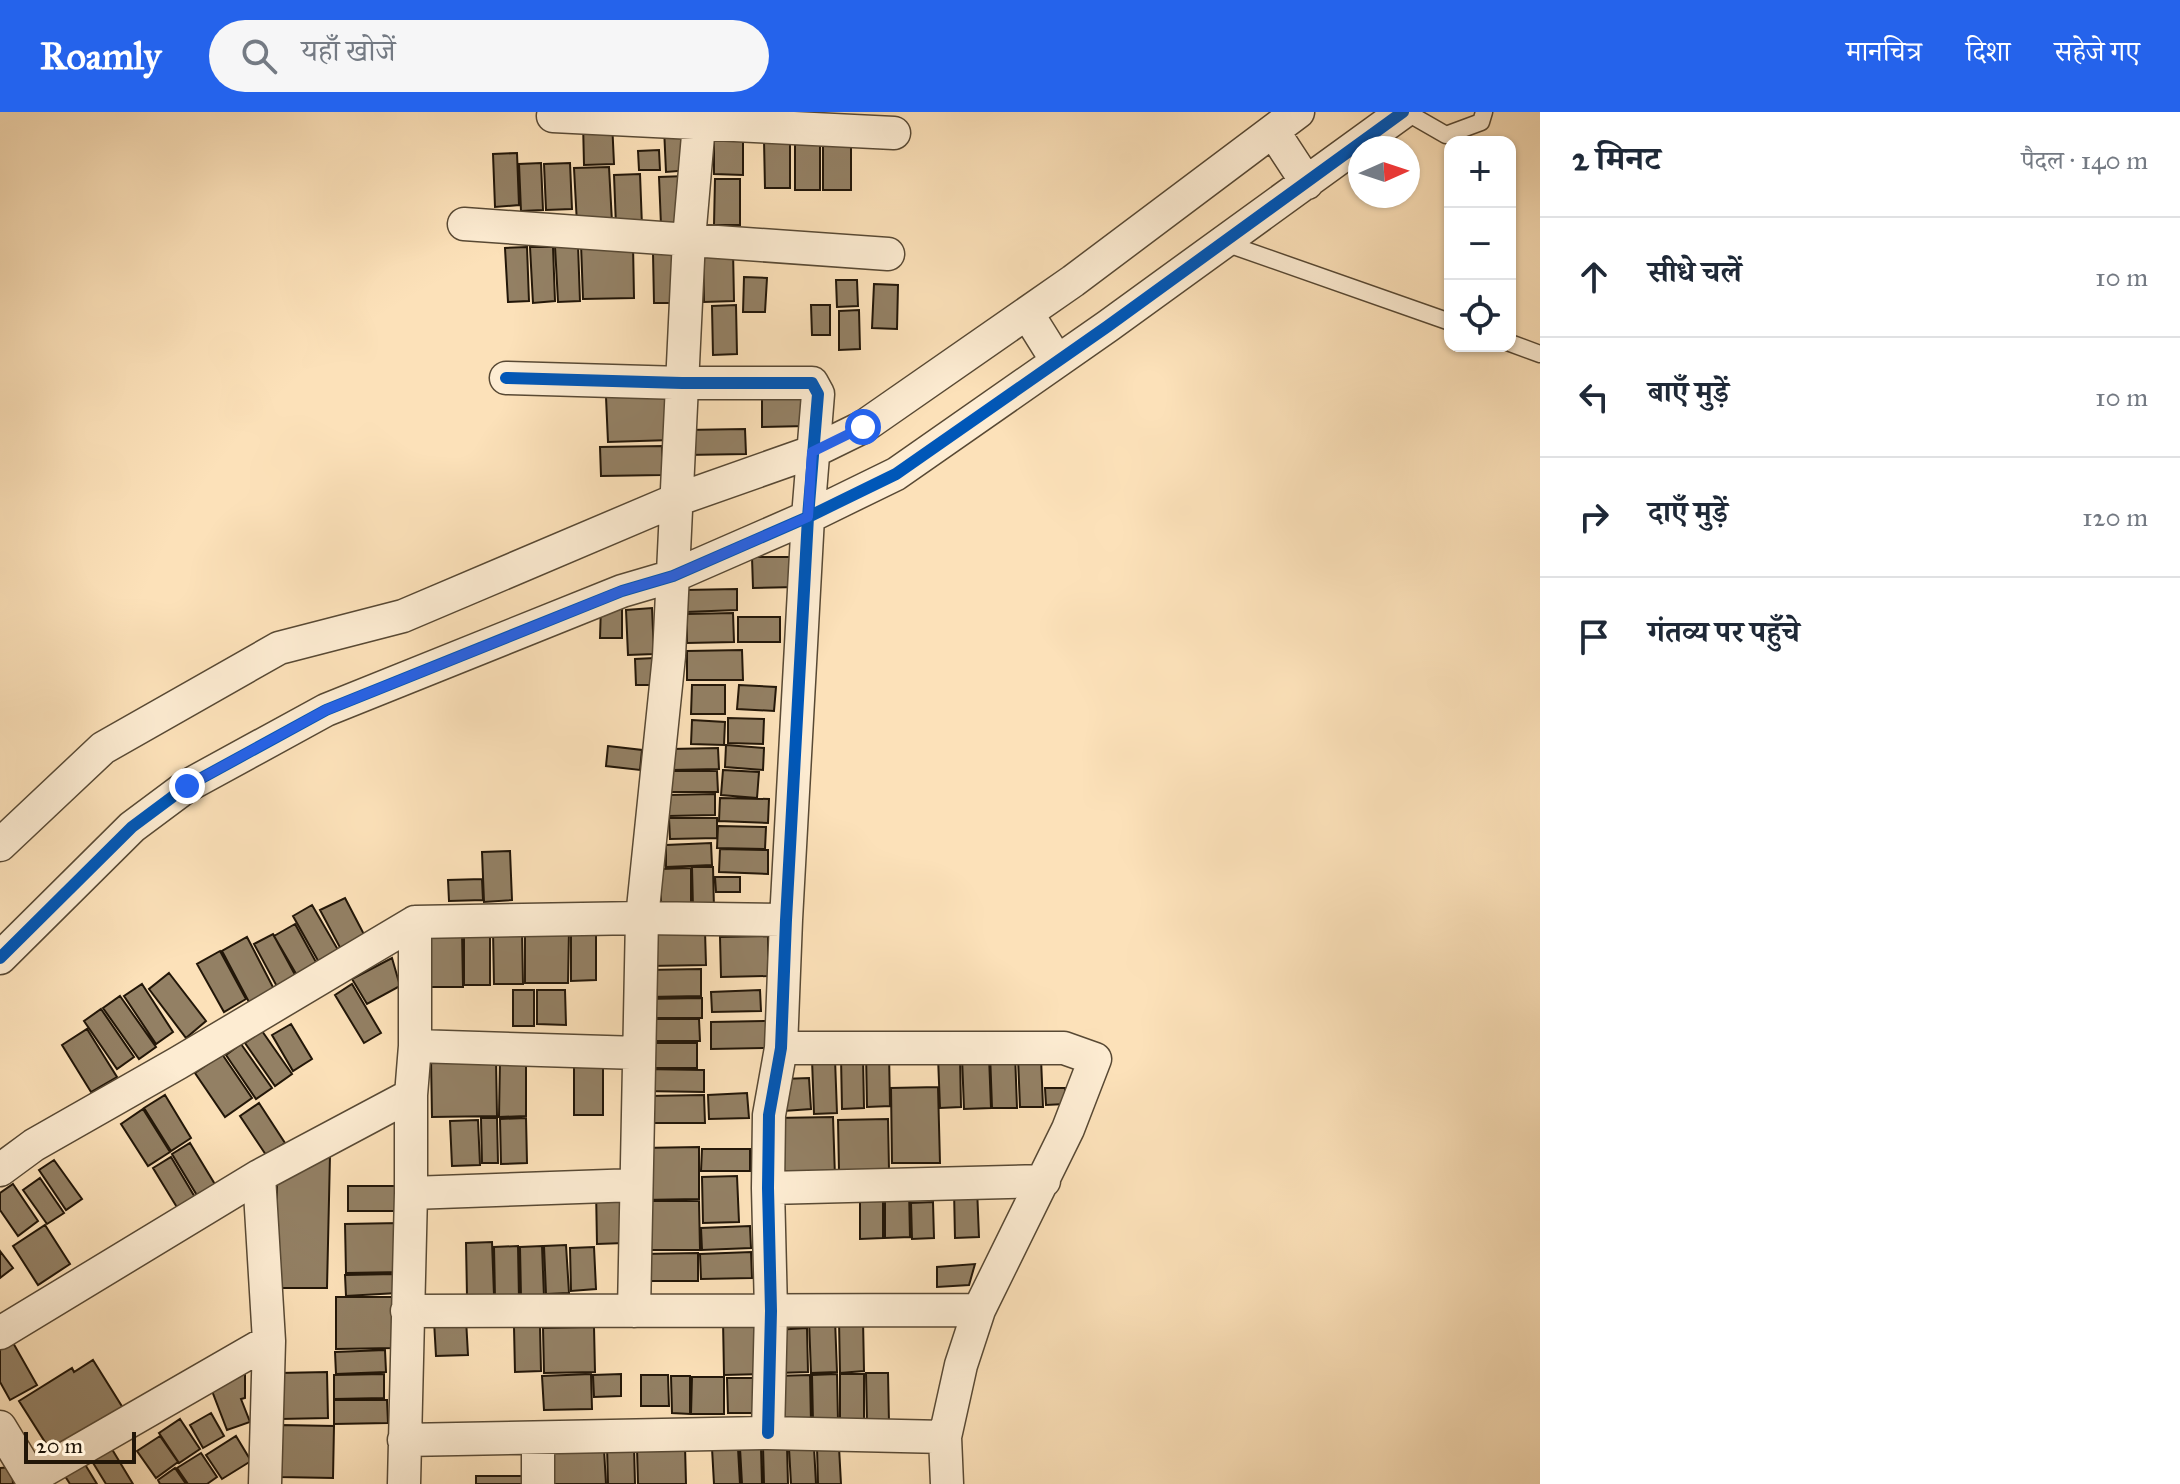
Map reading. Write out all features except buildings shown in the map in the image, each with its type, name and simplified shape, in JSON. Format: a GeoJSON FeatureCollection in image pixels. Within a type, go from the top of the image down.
{"type":"FeatureCollection","features":[{"type":"Feature","properties":{"kind":"street"},"geometry":{"type":"LineString","coordinates":[[0,845],[103,748],[279,648],[403,616],[676,500],[812,452],[863,427],[1027,313],[1298,112]]}},
{"type":"Feature","properties":{"kind":"street"},"geometry":{"type":"LineString","coordinates":[[0,958],[132,827],[187,786],[326,710],[622,591],[673,576],[808,517],[896,474],[1225,243],[1404,112]]}},
{"type":"Feature","properties":{"kind":"street"},"geometry":{"type":"LineString","coordinates":[[553,116],[894,133]]}},
{"type":"Feature","properties":{"kind":"street"},"geometry":{"type":"LineString","coordinates":[[634,1311],[642,918],[669,656],[689,239],[699,124]]}},
{"type":"Feature","properties":{"kind":"street"},"geometry":{"type":"LineString","coordinates":[[1273,131],[1307,183]]}},
{"type":"Feature","properties":{"kind":"street"},"geometry":{"type":"LineString","coordinates":[[464,224],[888,254]]}},
{"type":"Feature","properties":{"kind":"street"},"geometry":{"type":"LineString","coordinates":[[1027,313],[1057,361]]}},
{"type":"Feature","properties":{"kind":"street"},"geometry":{"type":"LineString","coordinates":[[506,378],[812,383],[818,394],[808,517],[781,1048],[769,1115],[771,1311],[768,1433]]}},
{"type":"Feature","properties":{"kind":"street"},"geometry":{"type":"LineString","coordinates":[[0,1170],[34,1145],[415,922],[642,918],[786,920]]}},
{"type":"Feature","properties":{"kind":"street"},"geometry":{"type":"LineString","coordinates":[[404,1484],[411,1095],[415,1046],[415,922]]}},
{"type":"Feature","properties":{"kind":"street"},"geometry":{"type":"LineString","coordinates":[[415,1046],[639,1053]]}},
{"type":"Feature","properties":{"kind":"street"},"geometry":{"type":"LineString","coordinates":[[781,1048],[1064,1048],[1095,1059],[1044,1181],[979,1310],[961,1365],[945,1437],[947,1484]]}},
{"type":"Feature","properties":{"kind":"street"},"geometry":{"type":"LineString","coordinates":[[0,1333],[259,1176],[411,1095]]}},
{"type":"Feature","properties":{"kind":"street"},"geometry":{"type":"LineString","coordinates":[[259,1176],[269,1341],[265,1484]]}},
{"type":"Feature","properties":{"kind":"street"},"geometry":{"type":"LineString","coordinates":[[768,1188],[1044,1181]]}},
{"type":"Feature","properties":{"kind":"street"},"geometry":{"type":"LineString","coordinates":[[411,1193],[636,1185]]}},
{"type":"Feature","properties":{"kind":"street"},"geometry":{"type":"LineString","coordinates":[[407,1311],[979,1310]]}},
{"type":"Feature","properties":{"kind":"street"},"geometry":{"type":"LineString","coordinates":[[0,1427],[31,1481],[269,1341]]}},
{"type":"Feature","properties":{"kind":"street"},"geometry":{"type":"LineString","coordinates":[[404,1440],[768,1433],[945,1437]]}},
{"type":"Feature","properties":{"kind":"street"},"geometry":{"type":"LineString","coordinates":[[538,1438],[538,1484]]}},
{"type":"Feature","properties":{"kind":"lane"},"geometry":{"type":"LineString","coordinates":[[1404,112],[1446,135],[1481,122],[1484,112]]}},
{"type":"Feature","properties":{"kind":"lane"},"geometry":{"type":"LineString","coordinates":[[1225,243],[1444,320]]}},
{"type":"Feature","properties":{"kind":"lane"},"geometry":{"type":"LineString","coordinates":[[1516,345],[1540,354]]}},
{"type":"Feature","properties":{"kind":"cycle path"},"geometry":{"type":"LineString","coordinates":[[0,958],[132,827],[187,786],[326,710],[622,591],[673,576],[808,517],[896,474],[1108,326],[1403,112]]}},
{"type":"Feature","properties":{"kind":"cycle path"},"geometry":{"type":"LineString","coordinates":[[506,378],[812,383],[818,394],[808,517],[781,1048],[769,1115],[771,1311],[768,1433]]}},
{"type":"Feature","properties":{"kind":"route"},"geometry":{"type":"LineString","coordinates":[[187,786],[326,710],[622,591],[673,576],[808,517],[812,452],[863,427]]}}]}
